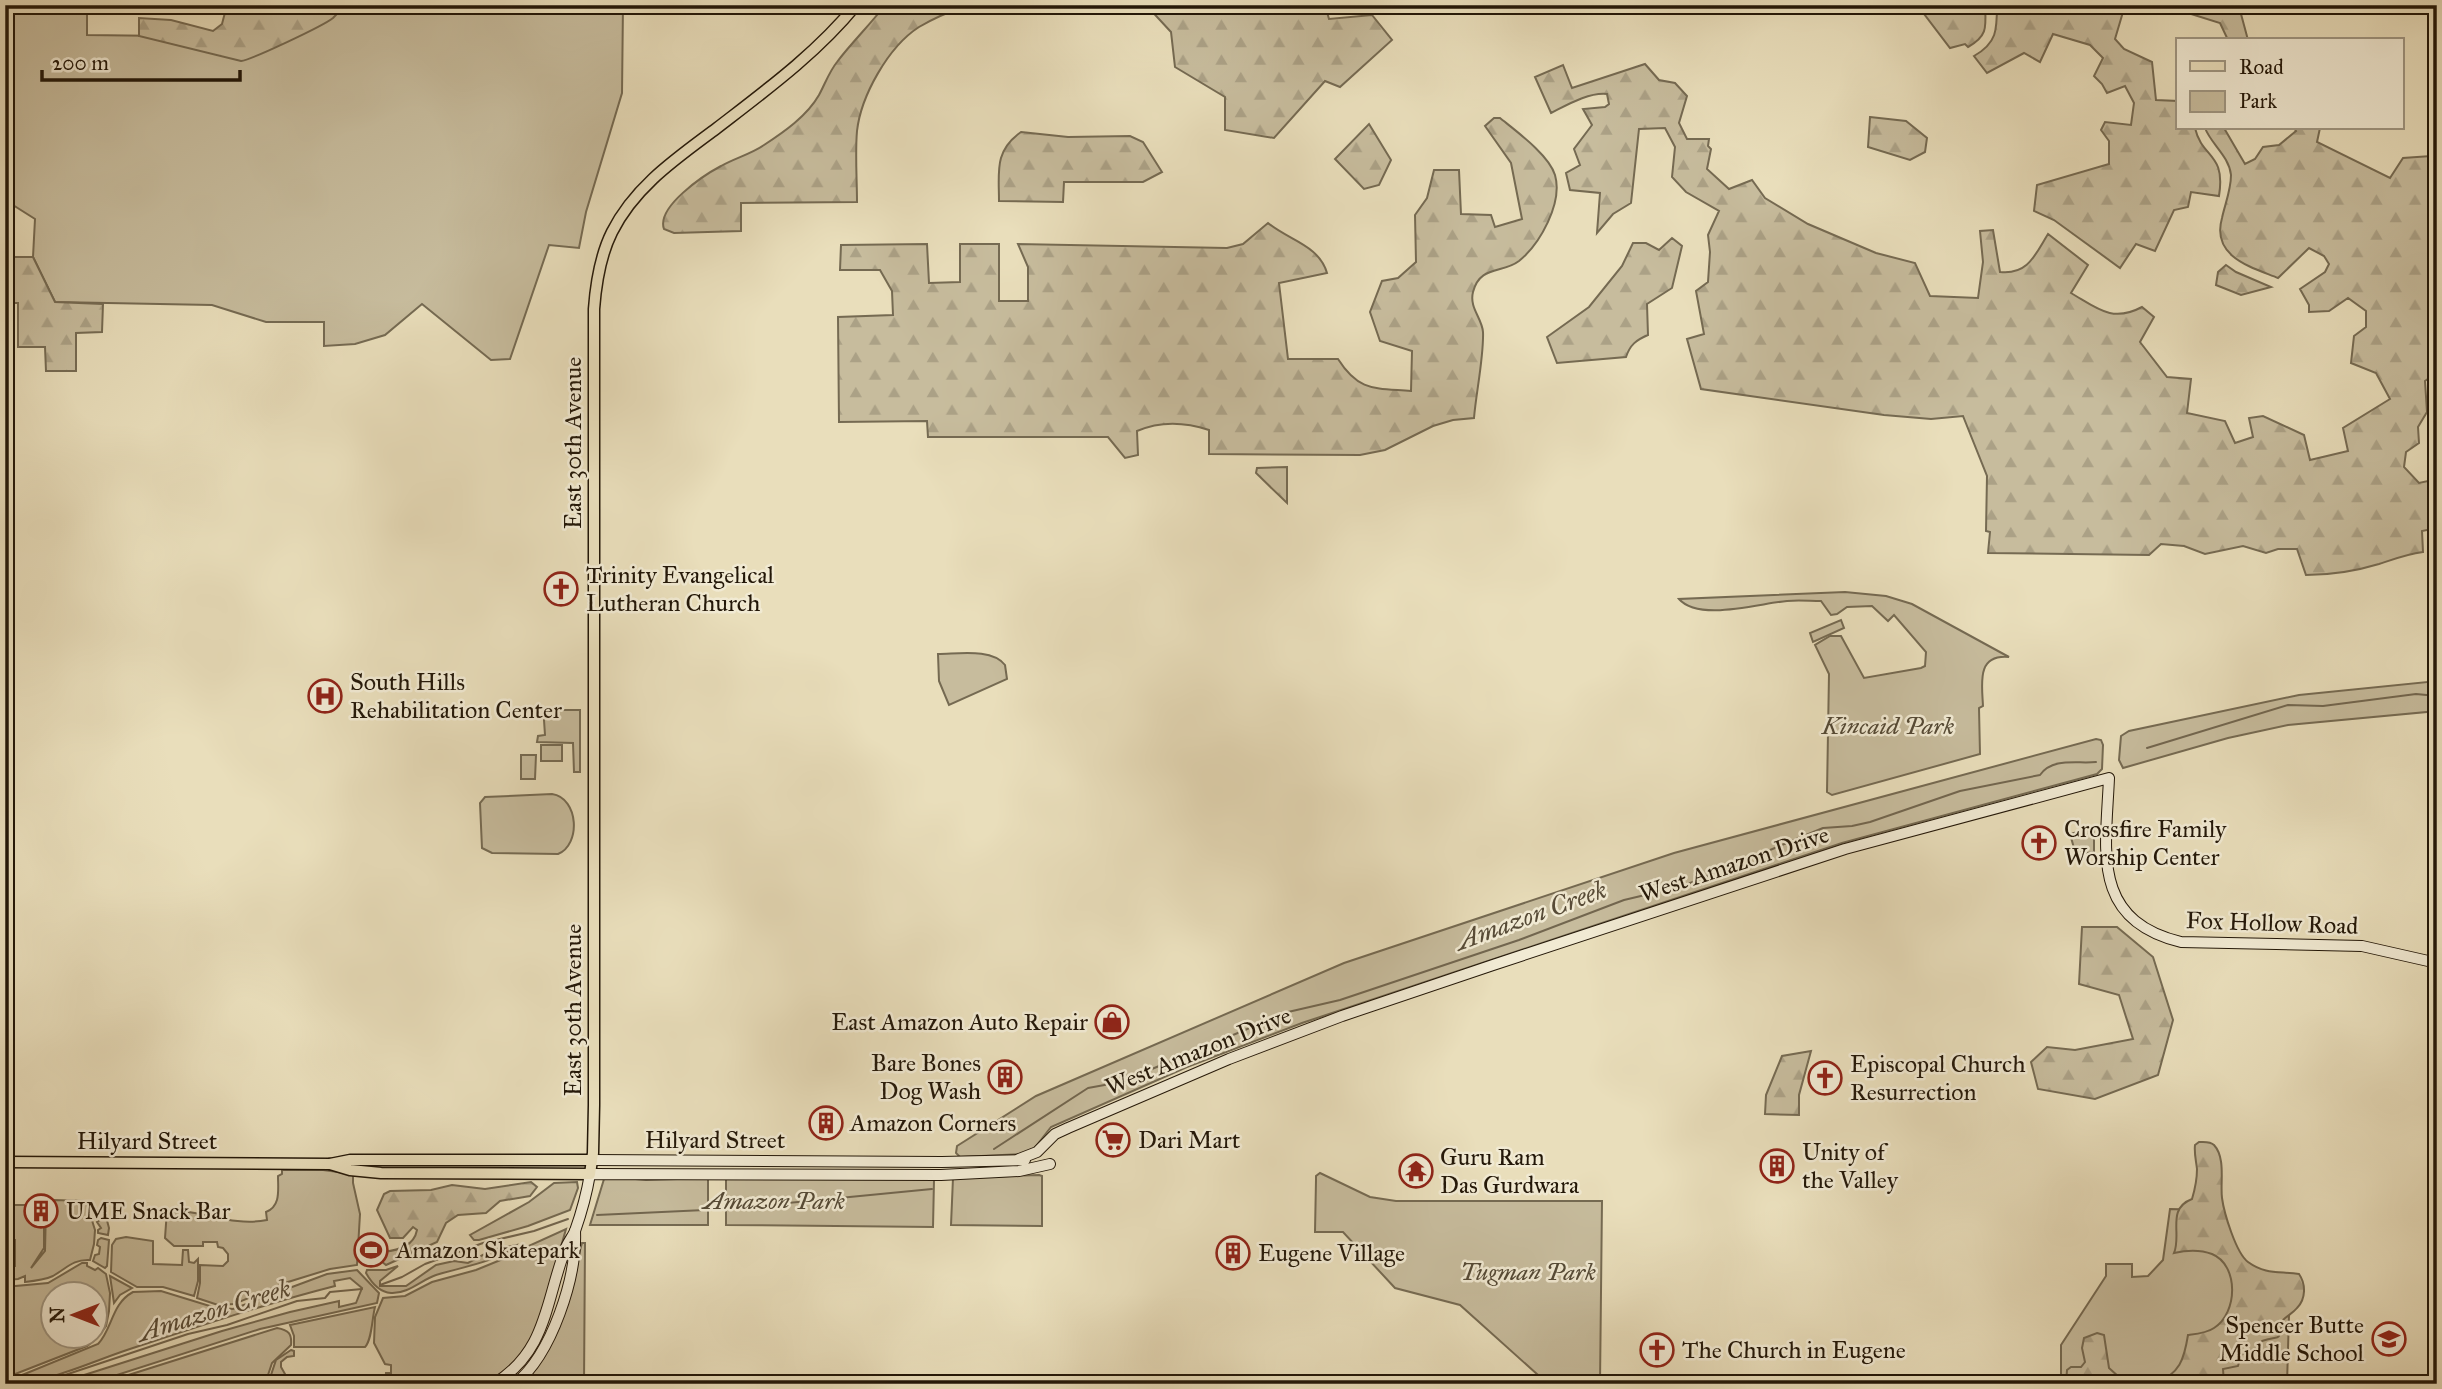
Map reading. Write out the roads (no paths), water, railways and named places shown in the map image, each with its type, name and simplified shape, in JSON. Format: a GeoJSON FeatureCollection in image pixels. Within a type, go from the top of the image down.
{"type":"FeatureCollection","features":[{"type":"Feature","properties":{"kind":"main road","name":"East 30th Avenue"},"geometry":{"type":"LineString","coordinates":[[590,1174],[594,309],[600,264],[613,230],[643,188],[801,60],[823,41],[856,5]]}},
{"type":"Feature","properties":{"kind":"main road","name":"Fox Hollow Road"},"geometry":{"type":"LineString","coordinates":[[2109,778],[2105,854],[2108,878],[2112,891],[2129,915],[2153,933],[2181,943],[2362,946],[2437,963]]}},
{"type":"Feature","properties":{"kind":"main road","name":"West Amazon Drive"},"geometry":{"type":"LineString","coordinates":[[1019,1159],[1037,1152],[1059,1132],[1168,1084],[1352,1013],[1845,849],[2109,778]]}},
{"type":"Feature","properties":{"kind":"main road"},"geometry":{"type":"LineString","coordinates":[[1050,1164],[1052,1138]]}},
{"type":"Feature","properties":{"kind":"main road","name":"Hilyard Street"},"geometry":{"type":"LineString","coordinates":[[5,1162],[330,1164],[350,1160],[942,1162],[1019,1159],[1050,1164]]}},
{"type":"Feature","properties":{"kind":"main road","name":"Hilyard Street"},"geometry":{"type":"LineString","coordinates":[[330,1164],[350,1170],[381,1173],[941,1175],[1019,1171],[1050,1164]]}},
{"type":"Feature","properties":{"kind":"main road"},"geometry":{"type":"LineString","coordinates":[[494,1384],[523,1360],[539,1334],[565,1250],[575,1231],[590,1174]]}},
{"type":"Feature","properties":{"kind":"main road"},"geometry":{"type":"LineString","coordinates":[[515,1384],[533,1367],[552,1333],[576,1252],[575,1231]]}},
{"type":"Feature","properties":{"kind":"waterway","name":"Amazon Creek"},"geometry":{"type":"LineString","coordinates":[[2147,748],[2288,705],[2323,706],[2416,694],[2437,696]]}},
{"type":"Feature","properties":{"kind":"waterway","name":"Amazon Creek"},"geometry":{"type":"LineString","coordinates":[[994,1149],[1088,1088],[1121,1082],[1288,1012],[1340,1000],[1519,940],[1624,900],[1683,886],[1823,828],[1870,822],[1960,791],[2040,775],[2045,769],[2058,764],[2096,762]]}},
{"type":"Feature","properties":{"kind":"waterway","name":"Amazon Creek"},"geometry":{"type":"LineString","coordinates":[[727,1209],[932,1189]]}},
{"type":"Feature","properties":{"kind":"waterway","name":"Amazon Creek"},"geometry":{"type":"LineString","coordinates":[[597,1215],[705,1210]]}},
{"type":"Feature","properties":{"kind":"waterway","name":"Amazon Creek"},"geometry":{"type":"LineString","coordinates":[[380,1285],[425,1264],[483,1243],[534,1231],[568,1219]]}},
{"type":"Feature","properties":{"kind":"waterway","name":"Amazon Creek"},"geometry":{"type":"LineString","coordinates":[[38,1384],[297,1301],[325,1298],[330,1292],[362,1289]]}},
{"type":"Feature","properties":{"kind":"place","name":"Trinity Evangelical Lutheran Church"},"geometry":{"type":"Point","coordinates":[561,589]}},
{"type":"Feature","properties":{"kind":"place","name":"South Hills Rehabilitation Center"},"geometry":{"type":"Point","coordinates":[325,696]}},
{"type":"Feature","properties":{"kind":"place","name":"Crossfire Family Worship Center"},"geometry":{"type":"Point","coordinates":[2039,843]}},
{"type":"Feature","properties":{"kind":"place","name":"East Amazon Auto Repair"},"geometry":{"type":"Point","coordinates":[1112,1022]}},
{"type":"Feature","properties":{"kind":"place","name":"Bare Bones Dog Wash"},"geometry":{"type":"Point","coordinates":[1005,1077]}},
{"type":"Feature","properties":{"kind":"place","name":"Episcopal Church Resurrection"},"geometry":{"type":"Point","coordinates":[1825,1078]}},
{"type":"Feature","properties":{"kind":"place","name":"Amazon Corners"},"geometry":{"type":"Point","coordinates":[826,1123]}},
{"type":"Feature","properties":{"kind":"place","name":"Dari Mart"},"geometry":{"type":"Point","coordinates":[1113,1140]}},
{"type":"Feature","properties":{"kind":"place","name":"Unity of the Valley"},"geometry":{"type":"Point","coordinates":[1777,1166]}},
{"type":"Feature","properties":{"kind":"place","name":"Guru Ram Das Gurdwara"},"geometry":{"type":"Point","coordinates":[1416,1171]}},
{"type":"Feature","properties":{"kind":"place","name":"UME Snack Bar"},"geometry":{"type":"Point","coordinates":[41,1211]}},
{"type":"Feature","properties":{"kind":"place","name":"Amazon Skatepark"},"geometry":{"type":"Point","coordinates":[371,1250]}},
{"type":"Feature","properties":{"kind":"place","name":"Eugene Village"},"geometry":{"type":"Point","coordinates":[1233,1253]}},
{"type":"Feature","properties":{"kind":"place","name":"Spencer Butte Middle School"},"geometry":{"type":"Point","coordinates":[2389,1339]}},
{"type":"Feature","properties":{"kind":"place","name":"The Church in Eugene"},"geometry":{"type":"Point","coordinates":[1657,1350]}},
{"type":"Feature","properties":{"kind":"park label","name":"Kincaid Park"},"geometry":{"type":"Point","coordinates":[1888,726]}},
{"type":"Feature","properties":{"kind":"park label","name":"Amazon Park"},"geometry":{"type":"Point","coordinates":[774,1201]}},
{"type":"Feature","properties":{"kind":"park label","name":"Tugman Park"},"geometry":{"type":"Point","coordinates":[1528,1272]}}]}
